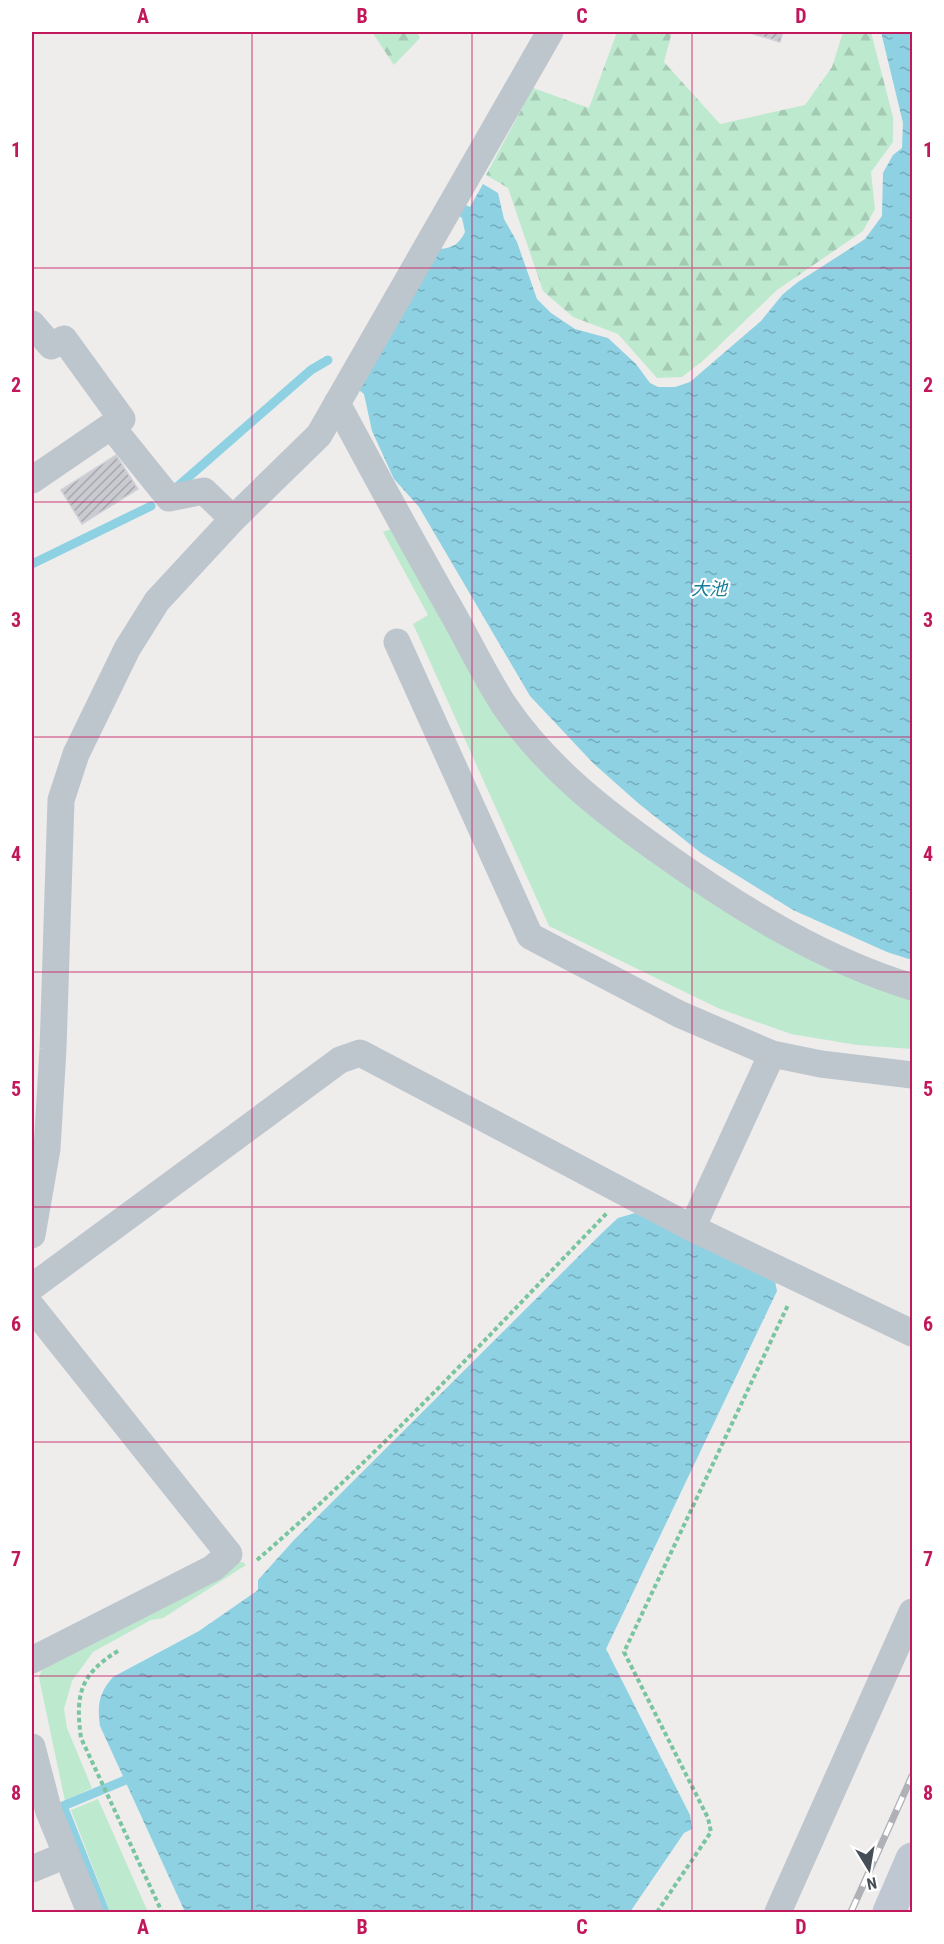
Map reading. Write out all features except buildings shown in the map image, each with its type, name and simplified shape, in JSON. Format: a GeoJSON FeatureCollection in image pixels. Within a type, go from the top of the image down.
{"type":"FeatureCollection","features":[{"type":"Feature","properties":{"kind":"main road"},"geometry":{"type":"LineString","coordinates":[[889,1912],[912,1859]]}},
{"type":"Feature","properties":{"kind":"street"},"geometry":{"type":"LineString","coordinates":[[32,1235],[47,1149],[53,1049],[61,801],[76,754],[127,649],[158,601],[233,519],[319,435],[550,32]]}},
{"type":"Feature","properties":{"kind":"street"},"geometry":{"type":"LineString","coordinates":[[32,324],[51,346],[64,339],[122,419],[32,480]]}},
{"type":"Feature","properties":{"kind":"street"},"geometry":{"type":"LineString","coordinates":[[337,404],[505,706],[549,760],[606,814],[776,929],[881,978],[912,987]]}},
{"type":"Feature","properties":{"kind":"street"},"geometry":{"type":"LineString","coordinates":[[111,426],[169,498],[204,491],[233,519]]}},
{"type":"Feature","properties":{"kind":"street"},"geometry":{"type":"LineString","coordinates":[[397,642],[530,936],[679,1014],[772,1054],[821,1065],[912,1075]]}},
{"type":"Feature","properties":{"kind":"street"},"geometry":{"type":"LineString","coordinates":[[32,1287],[340,1060],[360,1053],[692,1228],[912,1333]]}},
{"type":"Feature","properties":{"kind":"street"},"geometry":{"type":"LineString","coordinates":[[692,1228],[772,1054]]}},
{"type":"Feature","properties":{"kind":"street"},"geometry":{"type":"LineString","coordinates":[[32,1307],[229,1554],[213,1568],[32,1660]]}},
{"type":"Feature","properties":{"kind":"street"},"geometry":{"type":"LineString","coordinates":[[778,1912],[912,1612]]}},
{"type":"Feature","properties":{"kind":"street"},"geometry":{"type":"LineString","coordinates":[[32,1747],[49,1812],[90,1912]]}},
{"type":"Feature","properties":{"kind":"street"},"geometry":{"type":"LineString","coordinates":[[32,1869],[66,1855]]}},
{"type":"Feature","properties":{"kind":"path"},"geometry":{"type":"LineString","coordinates":[[256,1561],[305,1519],[448,1378],[626,1194]]}},
{"type":"Feature","properties":{"kind":"path"},"geometry":{"type":"LineString","coordinates":[[657,1912],[711,1832],[708,1818],[624,1652],[800,1280]]}},
{"type":"Feature","properties":{"kind":"path"},"geometry":{"type":"LineString","coordinates":[[126,1646],[103,1660],[86,1679],[77,1709],[81,1738],[162,1912]]}},
{"type":"Feature","properties":{"kind":"green space"},"geometry":{"type":"Polygon","coordinates":[[[372,32],[417,32],[420,38],[394,65],[372,32]]]}},
{"type":"Feature","properties":{"kind":"green space"},"geometry":{"type":"Polygon","coordinates":[[[617,32],[672,32],[664,62],[720,124],[805,105],[832,67],[843,32],[871,32],[893,117],[893,142],[871,172],[875,209],[863,231],[777,290],[705,359],[682,377],[657,378],[618,334],[573,317],[543,291],[508,188],[486,175],[533,88],[589,108],[617,32]]]}},
{"type":"Feature","properties":{"kind":"green space"},"geometry":{"type":"Polygon","coordinates":[[[397,527],[571,793],[912,994],[912,1049],[857,1045],[791,1034],[720,1009],[549,926],[413,624],[428,615],[383,532],[397,527]]]}},
{"type":"Feature","properties":{"kind":"green space"},"geometry":{"type":"Polygon","coordinates":[[[243,1562],[246,1565],[163,1618],[151,1620],[93,1652],[72,1681],[64,1709],[67,1728],[92,1788],[65,1801],[39,1678],[44,1663],[235,1563],[243,1562]]]}},
{"type":"Feature","properties":{"kind":"green space"},"geometry":{"type":"Polygon","coordinates":[[[98,1799],[148,1912],[110,1912],[71,1810],[98,1799]]]}},
{"type":"Feature","properties":{"kind":"water","name":"大池"},"geometry":{"type":"Polygon","coordinates":[[[881,32],[912,32],[912,960],[887,952],[793,910],[701,853],[638,803],[593,763],[530,696],[419,507],[394,479],[372,431],[364,394],[359,390],[440,249],[455,245],[463,236],[465,232],[462,218],[457,214],[461,203],[470,207],[483,184],[498,193],[504,219],[517,242],[537,299],[551,313],[575,329],[608,338],[636,364],[650,383],[658,387],[675,387],[690,382],[761,321],[783,294],[865,239],[882,216],[883,173],[893,155],[902,148],[903,123],[881,32]]]}},
{"type":"Feature","properties":{"kind":"water"},"geometry":{"type":"Polygon","coordinates":[[[635,1213],[775,1281],[777,1291],[606,1649],[690,1815],[692,1829],[684,1833],[630,1912],[185,1912],[100,1726],[99,1705],[105,1688],[113,1677],[199,1631],[258,1590],[258,1580],[294,1540],[603,1232],[618,1218],[635,1213]]]}},
{"type":"Feature","properties":{"kind":"waterway"},"geometry":{"type":"LineString","coordinates":[[176,488],[311,370],[328,360]]}},
{"type":"Feature","properties":{"kind":"waterway"},"geometry":{"type":"LineString","coordinates":[[32,564],[151,506]]}},
{"type":"Feature","properties":{"kind":"waterway"},"geometry":{"type":"LineString","coordinates":[[105,1912],[63,1806],[135,1776]]}},
{"type":"Feature","properties":{"kind":"railway"},"geometry":{"type":"LineString","coordinates":[[851,1912],[912,1776]]}}]}
